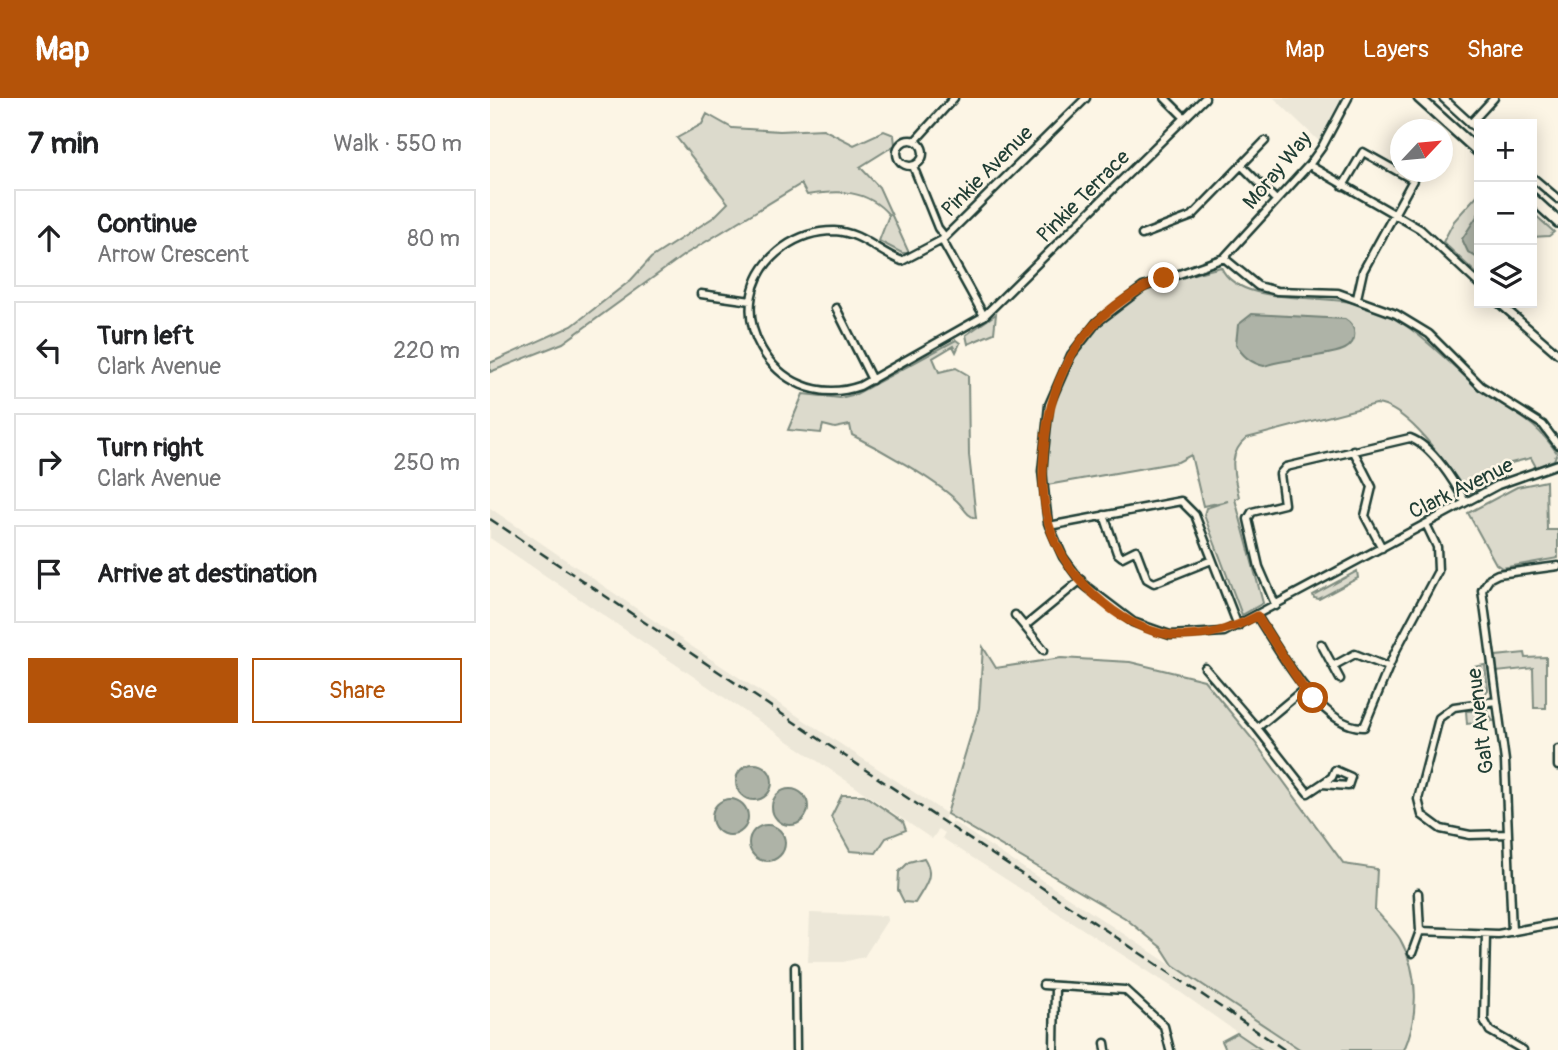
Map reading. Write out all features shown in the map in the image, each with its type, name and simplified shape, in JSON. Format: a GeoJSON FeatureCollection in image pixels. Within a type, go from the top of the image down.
{"type":"FeatureCollection","features":[{"type":"Feature","properties":{"kind":"main road"},"geometry":{"type":"LineString","coordinates":[[1419,98],[1474,148]]}},
{"type":"Feature","properties":{"kind":"main road"},"geometry":{"type":"LineString","coordinates":[[1537,203],[1558,222]]}},
{"type":"Feature","properties":{"kind":"street","name":"Pinkie Avenue"},"geometry":{"type":"LineString","coordinates":[[751,301],[758,276],[770,259],[786,246],[810,234],[846,233],[869,242],[902,261],[943,239],[1086,98]]}},
{"type":"Feature","properties":{"kind":"street"},"geometry":{"type":"LineString","coordinates":[[1165,98],[1185,118]]}},
{"type":"Feature","properties":{"kind":"street","name":"Pinkie Terrace"},"geometry":{"type":"LineString","coordinates":[[751,301],[751,320],[760,347],[768,360],[790,380],[805,388],[832,392],[853,388],[872,380],[984,316],[1205,98]]}},
{"type":"Feature","properties":{"kind":"street","name":"Moray Way"},"geometry":{"type":"LineString","coordinates":[[1224,258],[1309,165],[1348,98]]}},
{"type":"Feature","properties":{"kind":"street"},"geometry":{"type":"LineString","coordinates":[[1443,98],[1474,127]]}},
{"type":"Feature","properties":{"kind":"street"},"geometry":{"type":"LineString","coordinates":[[1470,124],[1494,98]]}},
{"type":"Feature","properties":{"kind":"street"},"geometry":{"type":"LineString","coordinates":[[915,141],[923,154],[920,162],[913,166],[902,163],[897,153],[903,142],[915,141],[951,99]]}},
{"type":"Feature","properties":{"kind":"street"},"geometry":{"type":"LineString","coordinates":[[1142,235],[1192,216],[1265,141]]}},
{"type":"Feature","properties":{"kind":"street"},"geometry":{"type":"LineString","coordinates":[[1343,186],[1363,152],[1413,180],[1363,271],[1357,298]]}},
{"type":"Feature","properties":{"kind":"street"},"geometry":{"type":"LineString","coordinates":[[1309,165],[1420,229],[1474,279]]}},
{"type":"Feature","properties":{"kind":"street"},"geometry":{"type":"LineString","coordinates":[[913,166],[937,228],[984,316]]}},
{"type":"Feature","properties":{"kind":"street"},"geometry":{"type":"LineString","coordinates":[[1242,166],[1276,200]]}},
{"type":"Feature","properties":{"kind":"street"},"geometry":{"type":"LineString","coordinates":[[1537,181],[1558,199]]}},
{"type":"Feature","properties":{"kind":"street"},"geometry":{"type":"LineString","coordinates":[[1224,258],[1258,286],[1278,291],[1338,293],[1396,314],[1429,334],[1481,386],[1543,425],[1558,445]]}},
{"type":"Feature","properties":{"kind":"street","name":"Clark Avenue"},"geometry":{"type":"LineString","coordinates":[[1224,258],[1179,271],[1143,287],[1097,322],[1071,355],[1049,405],[1042,477],[1049,526],[1063,557],[1081,580],[1109,607],[1133,622],[1168,634],[1213,633],[1238,626],[1465,502],[1505,482],[1558,464]]}},
{"type":"Feature","properties":{"kind":"street"},"geometry":{"type":"LineString","coordinates":[[701,294],[751,301]]}},
{"type":"Feature","properties":{"kind":"street"},"geometry":{"type":"LineString","coordinates":[[836,308],[872,380]]}},
{"type":"Feature","properties":{"kind":"street"},"geometry":{"type":"LineString","coordinates":[[1505,308],[1558,354]]}},
{"type":"Feature","properties":{"kind":"street"},"geometry":{"type":"LineString","coordinates":[[1276,606],[1254,550],[1249,514],[1284,504],[1282,469],[1403,437],[1417,441],[1451,479],[1465,502]]}},
{"type":"Feature","properties":{"kind":"street"},"geometry":{"type":"LineString","coordinates":[[1353,450],[1372,487],[1365,516],[1382,548]]}},
{"type":"Feature","properties":{"kind":"street"},"geometry":{"type":"LineString","coordinates":[[1049,526],[1181,501],[1189,506],[1238,626]]}},
{"type":"Feature","properties":{"kind":"street"},"geometry":{"type":"LineString","coordinates":[[1104,516],[1117,553],[1122,557],[1136,550],[1147,579],[1154,583],[1212,560]]}},
{"type":"Feature","properties":{"kind":"street"},"geometry":{"type":"LineString","coordinates":[[1257,616],[1304,689],[1338,718],[1364,727],[1388,667],[1438,570],[1437,547],[1426,524]]}},
{"type":"Feature","properties":{"kind":"street","name":"Galt Avenue"},"geometry":{"type":"LineString","coordinates":[[1512,932],[1513,885],[1507,834],[1505,761],[1482,590],[1497,574],[1558,566]]}},
{"type":"Feature","properties":{"kind":"street"},"geometry":{"type":"LineString","coordinates":[[1025,626],[1081,580]]}},
{"type":"Feature","properties":{"kind":"street"},"geometry":{"type":"LineString","coordinates":[[1015,615],[1044,650]]}},
{"type":"Feature","properties":{"kind":"street"},"geometry":{"type":"LineString","coordinates":[[1321,643],[1340,680]]}},
{"type":"Feature","properties":{"kind":"street"},"geometry":{"type":"LineString","coordinates":[[1333,666],[1355,654],[1388,667]]}},
{"type":"Feature","properties":{"kind":"street"},"geometry":{"type":"LineString","coordinates":[[1205,668],[1257,728],[1304,791],[1308,793],[1322,784]]}},
{"type":"Feature","properties":{"kind":"street"},"geometry":{"type":"LineString","coordinates":[[1257,728],[1304,689]]}},
{"type":"Feature","properties":{"kind":"street"},"geometry":{"type":"LineString","coordinates":[[1496,701],[1454,707],[1439,718],[1419,805],[1426,820],[1441,829],[1470,835],[1507,834]]}},
{"type":"Feature","properties":{"kind":"street"},"geometry":{"type":"LineString","coordinates":[[1558,749],[1558,766]]}},
{"type":"Feature","properties":{"kind":"street"},"geometry":{"type":"LineString","coordinates":[[1412,953],[1420,931],[1418,892]]}},
{"type":"Feature","properties":{"kind":"street"},"geometry":{"type":"LineString","coordinates":[[1420,931],[1486,934],[1558,923]]}},
{"type":"Feature","properties":{"kind":"street"},"geometry":{"type":"LineString","coordinates":[[1486,934],[1484,1020],[1490,1031],[1523,1050]]}},
{"type":"Feature","properties":{"kind":"street"},"geometry":{"type":"LineString","coordinates":[[795,967],[796,1050]]}},
{"type":"Feature","properties":{"kind":"street"},"geometry":{"type":"LineString","coordinates":[[1043,985],[1125,990],[1164,1026],[1170,1050]]}},
{"type":"Feature","properties":{"kind":"street"},"geometry":{"type":"LineString","coordinates":[[1054,1050],[1055,986]]}},
{"type":"Feature","properties":{"kind":"shaded area"},"geometry":{"type":"Polygon","coordinates":[[[1274,98],[1341,98],[1319,141],[1274,98]]]}},
{"type":"Feature","properties":{"kind":"shaded area"},"geometry":{"type":"Polygon","coordinates":[[[707,114],[732,128],[780,131],[823,129],[854,145],[884,131],[894,135],[895,145],[860,167],[879,187],[909,253],[902,253],[879,241],[889,215],[871,200],[841,192],[807,195],[801,184],[684,255],[563,343],[490,372],[490,363],[572,326],[631,280],[651,258],[714,217],[728,203],[677,138],[702,124],[707,114]]]}},
{"type":"Feature","properties":{"kind":"shaded area"},"geometry":{"type":"Polygon","coordinates":[[[1474,199],[1474,271],[1443,242],[1454,221],[1474,199]]]}},
{"type":"Feature","properties":{"kind":"shaded area"},"geometry":{"type":"Polygon","coordinates":[[[1537,217],[1554,232],[1549,236],[1537,237],[1537,217]]]}},
{"type":"Feature","properties":{"kind":"shaded area"},"geometry":{"type":"Polygon","coordinates":[[[1474,221],[1474,256],[1468,252],[1462,239],[1474,221]]]}},
{"type":"Feature","properties":{"kind":"shaded area"},"geometry":{"type":"Polygon","coordinates":[[[1221,267],[1230,279],[1244,288],[1261,293],[1339,300],[1375,309],[1392,317],[1423,338],[1491,398],[1530,423],[1557,453],[1554,460],[1536,467],[1531,458],[1503,465],[1500,468],[1503,477],[1468,494],[1415,427],[1389,408],[1376,404],[1247,438],[1240,444],[1234,458],[1239,497],[1235,499],[1263,603],[1242,615],[1204,515],[1206,508],[1228,501],[1203,506],[1191,455],[1178,462],[1047,485],[1051,415],[1069,367],[1089,338],[1113,313],[1136,295],[1172,280],[1221,267]]]}},
{"type":"Feature","properties":{"kind":"shaded area"},"geometry":{"type":"Polygon","coordinates":[[[996,314],[994,333],[968,344],[966,335],[996,314]]]}},
{"type":"Feature","properties":{"kind":"shaded area"},"geometry":{"type":"Polygon","coordinates":[[[1252,314],[1345,319],[1354,330],[1354,338],[1349,346],[1338,352],[1264,366],[1247,358],[1236,344],[1238,325],[1252,314]]]}},
{"type":"Feature","properties":{"kind":"shaded area"},"geometry":{"type":"Polygon","coordinates":[[[956,340],[960,343],[956,352],[953,346],[933,358],[939,372],[956,368],[968,375],[969,455],[976,518],[934,483],[852,435],[850,425],[835,428],[823,425],[821,433],[788,430],[803,394],[840,398],[856,394],[956,340]]]}},
{"type":"Feature","properties":{"kind":"shaded area"},"geometry":{"type":"Polygon","coordinates":[[[1546,481],[1547,530],[1558,530],[1558,558],[1502,568],[1496,564],[1468,513],[1517,487],[1546,481]]]}},
{"type":"Feature","properties":{"kind":"shaded area"},"geometry":{"type":"Polygon","coordinates":[[[490,508],[688,644],[947,814],[944,819],[950,824],[952,821],[1300,1050],[1262,1050],[1180,992],[942,838],[945,833],[939,829],[932,839],[490,538],[490,508]]]}},
{"type":"Feature","properties":{"kind":"shaded area"},"geometry":{"type":"Polygon","coordinates":[[[1357,571],[1358,578],[1319,599],[1314,598],[1313,595],[1357,571]]]}},
{"type":"Feature","properties":{"kind":"shaded area"},"geometry":{"type":"Polygon","coordinates":[[[983,647],[996,668],[1061,658],[1130,662],[1204,680],[1254,741],[1344,864],[1377,869],[1375,910],[1400,939],[1414,980],[1412,1023],[1404,1050],[1301,1050],[1173,965],[1162,948],[1125,918],[947,814],[979,708],[983,647]]]}},
{"type":"Feature","properties":{"kind":"shaded area"},"geometry":{"type":"Polygon","coordinates":[[[1525,653],[1526,658],[1546,657],[1546,708],[1534,708],[1533,668],[1497,672],[1496,656],[1525,653]]]}},
{"type":"Feature","properties":{"kind":"shaded area"},"geometry":{"type":"Polygon","coordinates":[[[1485,665],[1488,690],[1483,696],[1476,698],[1473,667],[1485,665]]]}},
{"type":"Feature","properties":{"kind":"shaded area"},"geometry":{"type":"Polygon","coordinates":[[[1487,710],[1493,721],[1467,724],[1466,711],[1487,710]]]}},
{"type":"Feature","properties":{"kind":"shaded area"},"geometry":{"type":"Polygon","coordinates":[[[754,764],[767,769],[772,782],[767,795],[754,800],[741,795],[736,782],[741,769],[754,764]]]}},
{"type":"Feature","properties":{"kind":"shaded area"},"geometry":{"type":"Polygon","coordinates":[[[790,789],[803,794],[808,807],[803,820],[790,825],[777,820],[772,807],[777,794],[790,789]]]}},
{"type":"Feature","properties":{"kind":"shaded area"},"geometry":{"type":"Polygon","coordinates":[[[842,795],[864,795],[903,822],[906,830],[886,838],[876,853],[850,851],[831,817],[842,795]]]}},
{"type":"Feature","properties":{"kind":"shaded area"},"geometry":{"type":"Polygon","coordinates":[[[730,799],[743,804],[748,817],[743,830],[730,835],[717,830],[712,817],[717,804],[730,799]]]}},
{"type":"Feature","properties":{"kind":"shaded area"},"geometry":{"type":"Polygon","coordinates":[[[767,825],[780,830],[785,843],[780,856],[767,861],[754,856],[749,843],[754,830],[767,825]]]}},
{"type":"Feature","properties":{"kind":"shaded area"},"geometry":{"type":"Polygon","coordinates":[[[924,858],[929,870],[927,881],[915,903],[904,902],[898,890],[899,872],[909,862],[924,858]]]}},
{"type":"Feature","properties":{"kind":"shaded area"},"geometry":{"type":"Polygon","coordinates":[[[810,913],[887,916],[888,919],[864,957],[843,962],[808,962],[810,913]]]}},
{"type":"Feature","properties":{"kind":"shaded area"},"geometry":{"type":"Polygon","coordinates":[[[1237,1033],[1262,1050],[1226,1050],[1222,1041],[1237,1033]]]}},
{"type":"Feature","properties":{"kind":"railway"},"geometry":{"type":"LineString","coordinates":[[490,519],[1285,1050]]}},
{"type":"Feature","properties":{"kind":"route"},"geometry":{"type":"LineString","coordinates":[[1164,278],[1129,296],[1097,322],[1079,341],[1061,372],[1049,405],[1044,436],[1043,498],[1048,523],[1063,557],[1083,584],[1109,607],[1133,622],[1168,634],[1193,635],[1223,632],[1257,616],[1304,689],[1313,698]]}}]}
